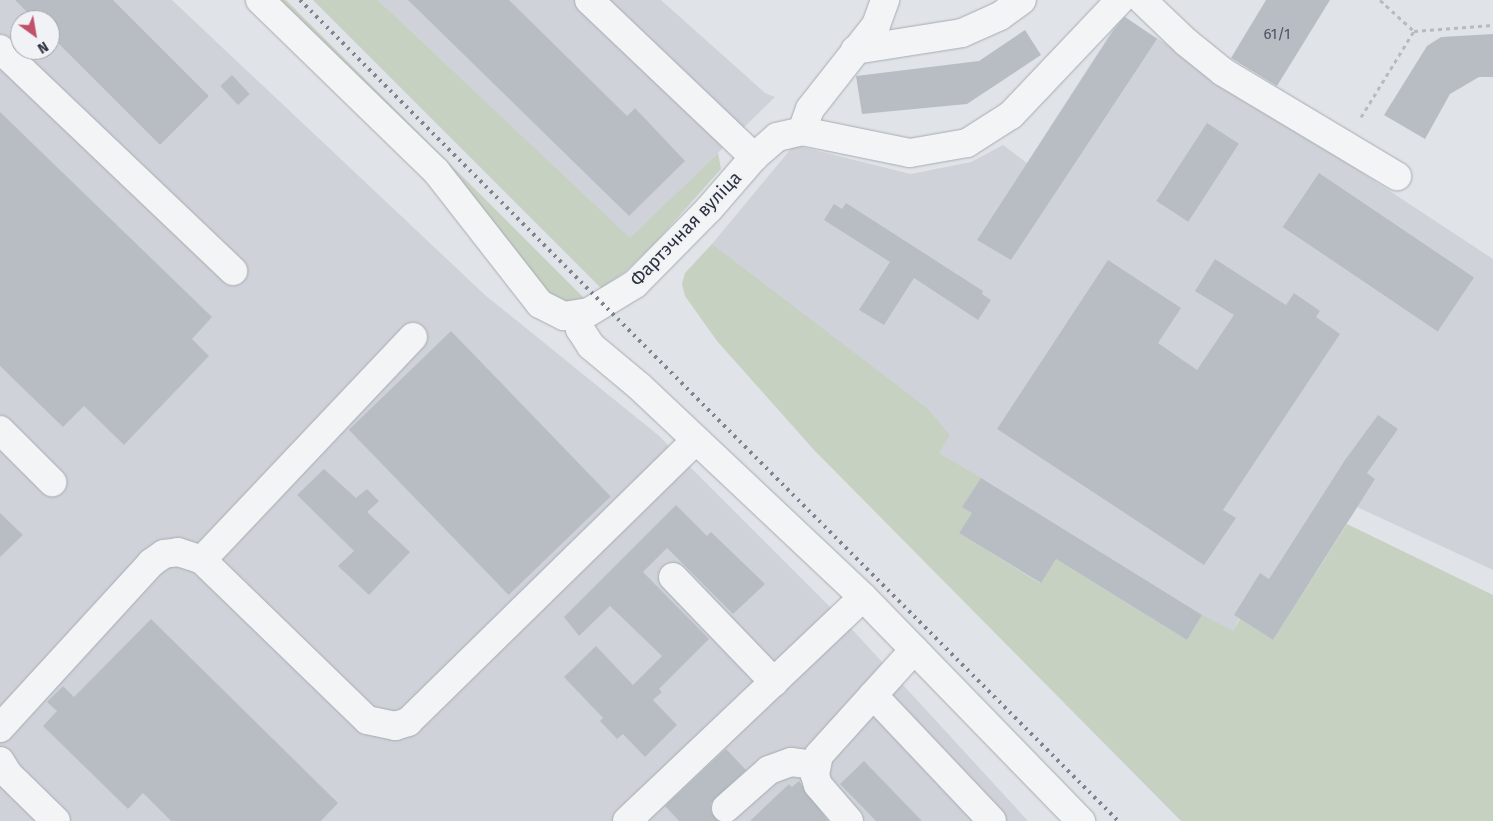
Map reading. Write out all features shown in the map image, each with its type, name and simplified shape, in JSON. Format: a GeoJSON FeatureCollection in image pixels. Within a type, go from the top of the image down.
{"type":"FeatureCollection","features":[{"type":"Feature","properties":{"kind":"street","name":"Фартэчная вуліца"},"geometry":{"type":"LineString","coordinates":[[260,0],[436,171],[540,304],[552,312],[576,315],[604,305],[635,284],[709,209],[754,157],[777,137],[802,131],[910,153],[940,150],[967,143],[1011,115],[1120,0]]}},
{"type":"Feature","properties":{"kind":"street"},"geometry":{"type":"LineString","coordinates":[[589,0],[754,157]]}},
{"type":"Feature","properties":{"kind":"street"},"geometry":{"type":"LineString","coordinates":[[802,131],[810,109],[881,15],[885,0]]}},
{"type":"Feature","properties":{"kind":"street"},"geometry":{"type":"LineString","coordinates":[[855,50],[962,33],[1000,16],[1022,0]]}},
{"type":"Feature","properties":{"kind":"street"},"geometry":{"type":"LineString","coordinates":[[1142,0],[1186,42],[1223,72],[1397,176]]}},
{"type":"Feature","properties":{"kind":"street"},"geometry":{"type":"LineString","coordinates":[[0,49],[233,272]]}},
{"type":"Feature","properties":{"kind":"street"},"geometry":{"type":"LineString","coordinates":[[576,315],[580,330],[591,346],[696,440],[863,598],[1081,821]]}},
{"type":"Feature","properties":{"kind":"street"},"geometry":{"type":"LineString","coordinates":[[202,560],[413,337]]}},
{"type":"Feature","properties":{"kind":"street"},"geometry":{"type":"LineString","coordinates":[[0,430],[52,482]]}},
{"type":"Feature","properties":{"kind":"street"},"geometry":{"type":"LineString","coordinates":[[0,728],[151,563],[164,554],[178,552],[202,560],[368,720],[395,726],[421,713],[696,440]]}},
{"type":"Feature","properties":{"kind":"street"},"geometry":{"type":"LineString","coordinates":[[672,577],[774,682]]}},
{"type":"Feature","properties":{"kind":"street"},"geometry":{"type":"LineString","coordinates":[[627,821],[863,598]]}},
{"type":"Feature","properties":{"kind":"street"},"geometry":{"type":"LineString","coordinates":[[849,821],[818,785],[816,765],[826,745],[914,650]]}},
{"type":"Feature","properties":{"kind":"street"},"geometry":{"type":"LineString","coordinates":[[873,695],[992,821]]}},
{"type":"Feature","properties":{"kind":"street"},"geometry":{"type":"LineString","coordinates":[[0,761],[8,774],[56,821]]}},
{"type":"Feature","properties":{"kind":"street"},"geometry":{"type":"LineString","coordinates":[[726,808],[769,770],[791,762],[816,765]]}},
{"type":"Feature","properties":{"kind":"path"},"geometry":{"type":"LineString","coordinates":[[1380,0],[1414,31],[1493,24]]}},
{"type":"Feature","properties":{"kind":"path"},"geometry":{"type":"LineString","coordinates":[[1361,117],[1414,31]]}},
{"type":"Feature","properties":{"kind":"shaded area"},"geometry":{"type":"Polygon","coordinates":[[[0,0],[172,0],[485,295],[658,435],[849,626],[1028,821],[0,821],[0,0]]]}},
{"type":"Feature","properties":{"kind":"shaded area"},"geometry":{"type":"Polygon","coordinates":[[[378,0],[661,0],[765,93],[775,97],[630,239],[378,0]]]}},
{"type":"Feature","properties":{"kind":"shaded area"},"geometry":{"type":"Polygon","coordinates":[[[1122,15],[1493,259],[1493,570],[1357,507],[1273,640],[1239,619],[1233,631],[1187,640],[1056,559],[1041,583],[959,533],[962,507],[939,453],[712,244],[794,145],[911,174],[971,162],[1003,145],[1027,163],[1122,15]]]}},
{"type":"Feature","properties":{"kind":"green space"},"geometry":{"type":"Polygon","coordinates":[[[272,0],[286,0],[584,298],[563,303],[540,288],[272,0]]]}},
{"type":"Feature","properties":{"kind":"green space"},"geometry":{"type":"Polygon","coordinates":[[[313,0],[378,0],[630,238],[718,153],[721,169],[655,243],[625,272],[601,288],[313,0]]]}},
{"type":"Feature","properties":{"kind":"green space"},"geometry":{"type":"Polygon","coordinates":[[[712,244],[927,408],[950,435],[939,453],[981,478],[963,507],[972,513],[959,533],[1040,583],[1056,559],[1187,640],[1202,615],[1233,631],[1240,619],[1273,640],[1347,524],[1493,595],[1493,821],[1181,821],[814,450],[717,341],[685,296],[682,284],[685,273],[712,244]]]}},
{"type":"Feature","properties":{"kind":"building"},"geometry":{"type":"Polygon","coordinates":[[[15,0],[113,0],[209,96],[160,145],[60,45],[60,10],[25,10],[15,0]]]}},
{"type":"Feature","properties":{"kind":"building"},"geometry":{"type":"Polygon","coordinates":[[[408,0],[509,0],[627,116],[635,108],[685,161],[629,216],[408,0]]]}},
{"type":"Feature","properties":{"kind":"building"},"geometry":{"type":"Polygon","coordinates":[[[1266,0],[1330,0],[1277,86],[1231,58],[1266,0]]]}},
{"type":"Feature","properties":{"kind":"building"},"geometry":{"type":"Polygon","coordinates":[[[1125,17],[1157,39],[1011,260],[977,240],[1113,31],[1125,17]]]}},
{"type":"Feature","properties":{"kind":"building"},"geometry":{"type":"Polygon","coordinates":[[[1025,30],[1041,55],[967,104],[862,114],[856,76],[979,61],[1025,30]]]}},
{"type":"Feature","properties":{"kind":"building"},"geometry":{"type":"Polygon","coordinates":[[[1493,34],[1493,77],[1479,77],[1450,94],[1425,139],[1384,115],[1427,46],[1441,37],[1493,34]]]}},
{"type":"Feature","properties":{"kind":"building"},"geometry":{"type":"Polygon","coordinates":[[[232,75],[250,94],[238,105],[220,86],[232,75]]]}},
{"type":"Feature","properties":{"kind":"building"},"geometry":{"type":"Polygon","coordinates":[[[0,112],[212,317],[192,339],[209,356],[124,445],[84,406],[63,427],[0,366],[0,112]]]}},
{"type":"Feature","properties":{"kind":"building"},"geometry":{"type":"Polygon","coordinates":[[[1207,123],[1239,144],[1188,222],[1156,201],[1207,123]]]}},
{"type":"Feature","properties":{"kind":"building"},"geometry":{"type":"Polygon","coordinates":[[[1319,173],[1474,278],[1438,331],[1283,227],[1319,173]]]}},
{"type":"Feature","properties":{"kind":"building"},"geometry":{"type":"Polygon","coordinates":[[[846,203],[983,291],[982,294],[991,300],[978,320],[914,278],[884,325],[859,310],[890,262],[824,220],[834,204],[842,209],[846,203]]]}},
{"type":"Feature","properties":{"kind":"building"},"geometry":{"type":"Polygon","coordinates":[[[1215,259],[1286,305],[1294,293],[1320,311],[1316,317],[1340,334],[1223,510],[1236,518],[1204,565],[997,429],[1108,260],[1181,308],[1158,343],[1197,370],[1234,315],[1195,291],[1215,259]]]}},
{"type":"Feature","properties":{"kind":"building"},"geometry":{"type":"Polygon","coordinates":[[[451,331],[611,496],[509,595],[349,430],[451,331]]]}},
{"type":"Feature","properties":{"kind":"building"},"geometry":{"type":"Polygon","coordinates":[[[1378,415],[1398,429],[1367,473],[1375,479],[1273,640],[1234,615],[1260,573],[1269,579],[1345,460],[1378,415]]]}},
{"type":"Feature","properties":{"kind":"building"},"geometry":{"type":"Polygon","coordinates":[[[324,469],[356,498],[367,489],[379,501],[367,512],[410,552],[369,595],[338,566],[354,551],[297,495],[324,469]]]}},
{"type":"Feature","properties":{"kind":"building"},"geometry":{"type":"Polygon","coordinates":[[[981,478],[1202,615],[1187,640],[1056,559],[1041,583],[959,533],[972,513],[962,507],[981,478]]]}},
{"type":"Feature","properties":{"kind":"building"},"geometry":{"type":"Polygon","coordinates":[[[676,505],[707,536],[711,532],[765,584],[733,614],[667,548],[643,572],[709,639],[659,689],[662,692],[653,700],[677,725],[645,757],[623,734],[617,739],[600,721],[603,718],[564,677],[596,646],[633,685],[662,656],[610,606],[579,636],[564,617],[676,505]]]}},
{"type":"Feature","properties":{"kind":"building"},"geometry":{"type":"Polygon","coordinates":[[[0,513],[23,535],[0,557],[0,513]]]}},
{"type":"Feature","properties":{"kind":"building"},"geometry":{"type":"Polygon","coordinates":[[[151,619],[338,803],[321,821],[171,821],[143,793],[128,809],[43,726],[57,711],[47,702],[63,686],[74,697],[151,619]]]}},
{"type":"Feature","properties":{"kind":"building"},"geometry":{"type":"Polygon","coordinates":[[[726,749],[746,770],[711,803],[711,812],[718,821],[679,821],[665,806],[726,749]]]}},
{"type":"Feature","properties":{"kind":"building"},"geometry":{"type":"Polygon","coordinates":[[[864,761],[922,821],[876,821],[840,784],[864,761]]]}},
{"type":"Feature","properties":{"kind":"building"},"geometry":{"type":"Polygon","coordinates":[[[799,781],[828,821],[750,821],[789,784],[792,787],[799,781]]]}},
{"type":"Feature","properties":{"kind":"railway"},"geometry":{"type":"LineString","coordinates":[[300,0],[1118,821]]}}]}
